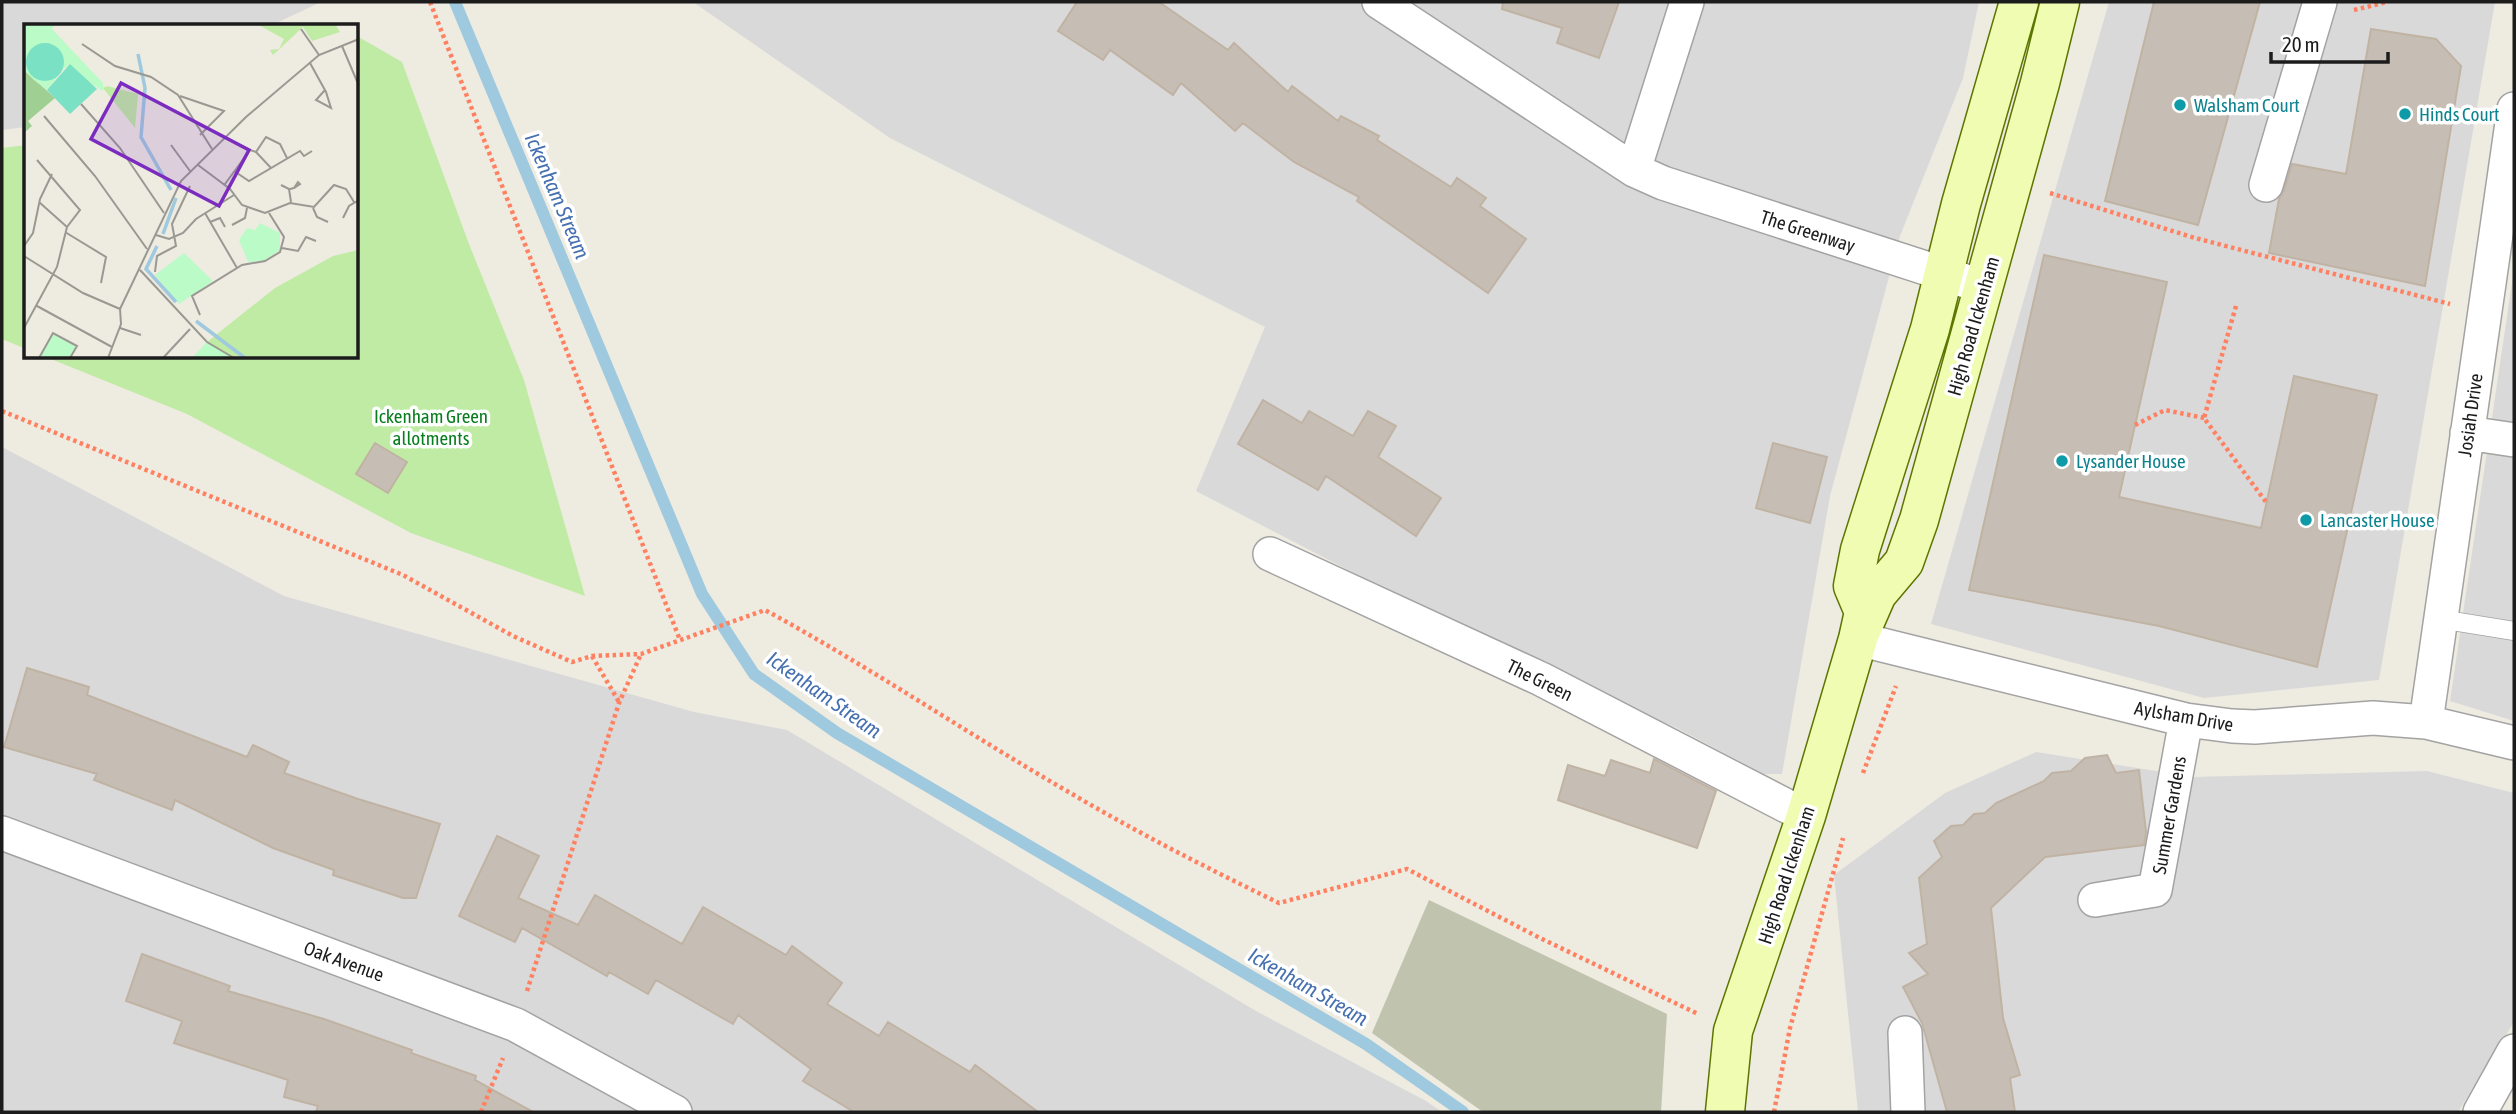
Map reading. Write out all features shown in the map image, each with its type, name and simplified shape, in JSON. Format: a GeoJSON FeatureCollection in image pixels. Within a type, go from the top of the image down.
{"type":"FeatureCollection","features":[{"type":"Feature","properties":{"kind":"main road","name":"High Road Ickenham"},"geometry":{"type":"LineString","coordinates":[[1725,1112],[1733,1031],[1806,816],[1858,639],[1864,612],[1853,586],[1860,550],[1930,329],[1961,204],[2019,2]]}},
{"type":"Feature","properties":{"kind":"main road","name":"High Road Ickenham"},"geometry":{"type":"LineString","coordinates":[[1858,639],[1877,594],[1904,562],[1919,520],[2060,2]]}},
{"type":"Feature","properties":{"kind":"street","name":"The Greenway"},"geometry":{"type":"LineString","coordinates":[[1379,2],[1634,170],[1663,183],[1984,287]]}},
{"type":"Feature","properties":{"kind":"street"},"geometry":{"type":"LineString","coordinates":[[1634,170],[1687,2]]}},
{"type":"Feature","properties":{"kind":"street"},"geometry":{"type":"LineString","coordinates":[[2266,186],[2320,2]]}},
{"type":"Feature","properties":{"kind":"street","name":"Josiah Drive"},"geometry":{"type":"LineString","coordinates":[[2426,722],[2514,109]]}},
{"type":"Feature","properties":{"kind":"street"},"geometry":{"type":"LineString","coordinates":[[2467,433],[2514,440]]}},
{"type":"Feature","properties":{"kind":"street","name":"The Green"},"geometry":{"type":"LineString","coordinates":[[1270,554],[1541,679],[1806,816]]}},
{"type":"Feature","properties":{"kind":"street","name":"Aylsham Drive"},"geometry":{"type":"LineString","coordinates":[[1858,639],[2186,720],[2255,727],[2373,718],[2426,722],[2514,743]]}},
{"type":"Feature","properties":{"kind":"street","name":"Summer Gardens"},"geometry":{"type":"LineString","coordinates":[[2095,900],[2155,890],[2186,720]]}},
{"type":"Feature","properties":{"kind":"street","name":"Oak Avenue"},"geometry":{"type":"LineString","coordinates":[[2,833],[516,1025],[675,1112]]}},
{"type":"Feature","properties":{"kind":"street"},"geometry":{"type":"LineString","coordinates":[[1905,1033],[1908,1112]]}},
{"type":"Feature","properties":{"kind":"street"},"geometry":{"type":"LineString","coordinates":[[2480,1112],[2510,1066]]}},
{"type":"Feature","properties":{"kind":"lane"},"geometry":{"type":"LineString","coordinates":[[2440,619],[2514,631]]}},
{"type":"Feature","properties":{"kind":"path"},"geometry":{"type":"LineString","coordinates":[[430,2],[680,640]]}},
{"type":"Feature","properties":{"kind":"path"},"geometry":{"type":"LineString","coordinates":[[2047,192],[2195,238],[2484,313]]}},
{"type":"Feature","properties":{"kind":"path"},"geometry":{"type":"LineString","coordinates":[[2204,418],[2236,306]]}},
{"type":"Feature","properties":{"kind":"path"},"geometry":{"type":"LineString","coordinates":[[2135,425],[2165,410],[2204,418],[2266,502]]}},
{"type":"Feature","properties":{"kind":"path"},"geometry":{"type":"LineString","coordinates":[[2,411],[403,575],[513,636],[572,662],[592,656],[641,654],[765,610],[811,635],[1066,791],[1196,863],[1279,903],[1407,869],[1538,937],[1733,1031]]}},
{"type":"Feature","properties":{"kind":"path"},"geometry":{"type":"LineString","coordinates":[[481,1112],[516,1025],[619,703],[641,654]]}},
{"type":"Feature","properties":{"kind":"path"},"geometry":{"type":"LineString","coordinates":[[592,656],[619,703]]}},
{"type":"Feature","properties":{"kind":"path"},"geometry":{"type":"LineString","coordinates":[[1858,784],[1895,689]]}},
{"type":"Feature","properties":{"kind":"path"},"geometry":{"type":"LineString","coordinates":[[1774,1112],[1790,1028],[1844,835]]}},
{"type":"Feature","properties":{"kind":"shaded area"},"geometry":{"type":"Polygon","coordinates":[[[2,2],[321,2],[274,24],[24,24],[24,127],[2,130],[2,2]]]}},
{"type":"Feature","properties":{"kind":"shaded area"},"geometry":{"type":"Polygon","coordinates":[[[693,2],[1979,2],[1963,78],[1900,236],[1830,496],[1782,774],[1764,774],[1675,727],[1564,682],[1196,491],[1265,327],[890,138],[693,2]]]}},
{"type":"Feature","properties":{"kind":"shaded area"},"geometry":{"type":"Polygon","coordinates":[[[2109,2],[2495,2],[2379,680],[2204,698],[1931,624],[2109,2]]]}},
{"type":"Feature","properties":{"kind":"shaded area"},"geometry":{"type":"Polygon","coordinates":[[[2514,269],[2514,721],[2450,701],[2514,269]]]}},
{"type":"Feature","properties":{"kind":"shaded area"},"geometry":{"type":"Polygon","coordinates":[[[2,447],[284,596],[694,712],[787,730],[1256,1011],[1442,1112],[2,1112],[2,447]]]}},
{"type":"Feature","properties":{"kind":"shaded area"},"geometry":{"type":"Polygon","coordinates":[[[2036,752],[2194,777],[2427,771],[2514,793],[2514,1022],[2458,1112],[1858,1112],[1834,875],[1945,793],[2036,752]]]}},
{"type":"Feature","properties":{"kind":"shaded area"},"geometry":{"type":"Polygon","coordinates":[[[1429,900],[1667,1014],[1661,1112],[1483,1112],[1372,1033],[1429,900]]]}},
{"type":"Feature","properties":{"kind":"green space","name":"Ickenham Green allotments"},"geometry":{"type":"Polygon","coordinates":[[[359,37],[402,62],[469,244],[524,380],[585,596],[411,533],[187,414],[51,359],[359,359],[359,37]]]}},
{"type":"Feature","properties":{"kind":"green space"},"geometry":{"type":"Polygon","coordinates":[[[24,145],[24,348],[2,339],[2,148],[24,145]]]}},
{"type":"Feature","properties":{"kind":"building"},"geometry":{"type":"Polygon","coordinates":[[[1077,2],[1159,2],[1228,50],[1234,43],[1288,92],[1292,86],[1338,121],[1341,116],[1379,136],[1377,140],[1451,187],[1457,178],[1486,198],[1480,206],[1526,239],[1488,293],[1357,201],[1359,197],[1294,162],[1243,123],[1235,131],[1181,83],[1173,95],[1110,50],[1103,60],[1058,31],[1077,2]]]}},
{"type":"Feature","properties":{"kind":"building"},"geometry":{"type":"Polygon","coordinates":[[[1503,2],[1619,2],[1599,58],[1557,43],[1562,28],[1502,9],[1503,2]]]}},
{"type":"Feature","properties":{"kind":"building","name":"Walsham Court"},"geometry":{"type":"Polygon","coordinates":[[[2154,2],[2260,2],[2198,225],[2105,201],[2154,2]]]}},
{"type":"Feature","properties":{"kind":"building","name":"Hinds Court"},"geometry":{"type":"Polygon","coordinates":[[[2371,29],[2436,39],[2461,66],[2425,286],[2269,253],[2279,199],[2292,164],[2346,174],[2371,29]]]}},
{"type":"Feature","properties":{"kind":"building","name":"Lysander House"},"geometry":{"type":"Polygon","coordinates":[[[2044,255],[2167,282],[2119,497],[2261,528],[2294,376],[2377,395],[2317,667],[2159,626],[1969,590],[2044,255]]]}},
{"type":"Feature","properties":{"kind":"building"},"geometry":{"type":"Polygon","coordinates":[[[1263,400],[1302,423],[1309,411],[1353,436],[1368,411],[1396,426],[1378,457],[1441,498],[1416,536],[1326,476],[1318,490],[1238,444],[1263,400]]]}},
{"type":"Feature","properties":{"kind":"building"},"geometry":{"type":"Polygon","coordinates":[[[375,443],[407,462],[388,493],[356,474],[375,443]]]}},
{"type":"Feature","properties":{"kind":"building"},"geometry":{"type":"Polygon","coordinates":[[[1773,443],[1827,457],[1810,523],[1756,508],[1773,443]]]}},
{"type":"Feature","properties":{"kind":"building"},"geometry":{"type":"Polygon","coordinates":[[[27,668],[89,687],[87,695],[247,757],[253,745],[289,762],[284,773],[440,824],[416,898],[403,898],[333,875],[334,870],[273,848],[175,800],[172,810],[94,780],[97,774],[4,747],[27,668]]]}},
{"type":"Feature","properties":{"kind":"building"},"geometry":{"type":"Polygon","coordinates":[[[2107,755],[2116,773],[2139,770],[2146,832],[2144,845],[2045,857],[1991,908],[2003,1018],[2020,1075],[2010,1078],[2015,1112],[1947,1112],[1922,1023],[1903,987],[1928,974],[1909,953],[1927,944],[1919,878],[1942,857],[1934,841],[1951,826],[1963,825],[1974,814],[1985,813],[1996,803],[2044,781],[2052,773],[2071,771],[2085,758],[2107,755]]]}},
{"type":"Feature","properties":{"kind":"building"},"geometry":{"type":"Polygon","coordinates":[[[1654,759],[1716,791],[1697,848],[1558,800],[1568,765],[1605,776],[1611,760],[1650,773],[1654,759]]]}},
{"type":"Feature","properties":{"kind":"building"},"geometry":{"type":"Polygon","coordinates":[[[497,836],[539,856],[518,898],[578,925],[595,895],[682,944],[703,907],[786,955],[792,946],[842,983],[827,1004],[879,1036],[888,1022],[970,1072],[975,1065],[1038,1112],[854,1112],[803,1081],[811,1069],[738,1015],[733,1024],[656,980],[648,994],[609,972],[607,976],[522,928],[515,942],[459,916],[497,836]]]}},
{"type":"Feature","properties":{"kind":"building"},"geometry":{"type":"Polygon","coordinates":[[[142,954],[230,986],[228,991],[324,1019],[412,1050],[411,1053],[476,1076],[475,1080],[533,1112],[316,1112],[318,1106],[284,1097],[288,1080],[174,1043],[182,1021],[126,1001],[142,954]]]}},
{"type":"Feature","properties":{"kind":"waterway","name":"Ickenham Stream"},"geometry":{"type":"LineString","coordinates":[[455,2],[702,594],[754,674],[837,733],[1366,1044],[1463,1112]]}},
{"type":"Feature","properties":{"kind":"place","name":"Walsham Court"},"geometry":{"type":"Point","coordinates":[2180,105]}},
{"type":"Feature","properties":{"kind":"place","name":"Hinds Court"},"geometry":{"type":"Point","coordinates":[2405,114]}},
{"type":"Feature","properties":{"kind":"place","name":"Lysander House"},"geometry":{"type":"Point","coordinates":[2062,461]}},
{"type":"Feature","properties":{"kind":"place","name":"Lancaster House"},"geometry":{"type":"Point","coordinates":[2306,520]}}]}
